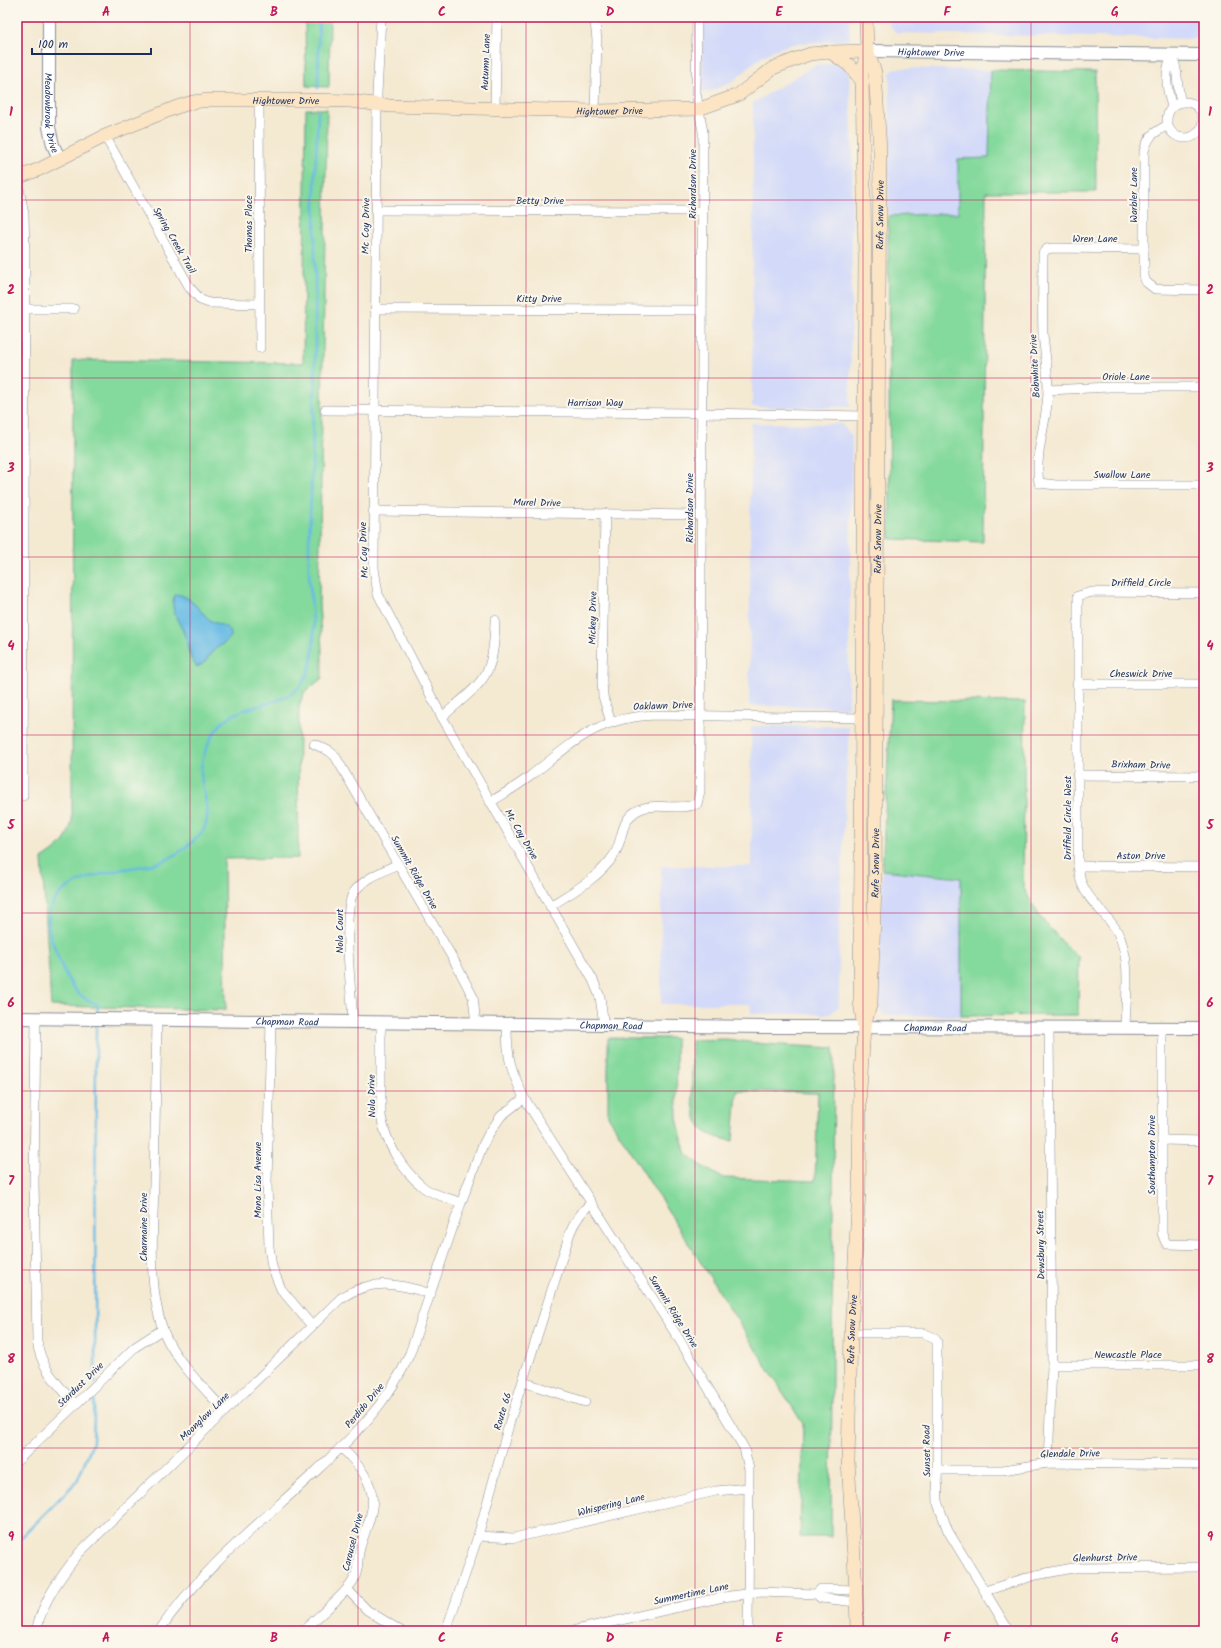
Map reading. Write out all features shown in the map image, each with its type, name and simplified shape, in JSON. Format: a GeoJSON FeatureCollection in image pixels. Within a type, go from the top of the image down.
{"type":"FeatureCollection","features":[{"type":"Feature","properties":{"kind":"main road","name":"Rufe Snow Drive"},"geometry":{"type":"LineString","coordinates":[[864,1028],[860,1002],[865,259],[863,64],[867,51],[866,17]]}},
{"type":"Feature","properties":{"kind":"main road","name":"Hightower Drive"},"geometry":{"type":"LineString","coordinates":[[17,178],[40,169],[59,158],[105,136],[193,102],[306,100],[377,104],[595,111],[699,109],[738,95],[773,68],[810,54],[867,51]]}},
{"type":"Feature","properties":{"kind":"main road","name":"Rufe Snow Drive"},"geometry":{"type":"LineString","coordinates":[[857,1631],[848,1461],[851,1332],[859,1190],[860,1089],[864,1028],[871,1002],[875,883],[880,151],[875,72],[867,51]]}},
{"type":"Feature","properties":{"kind":"main road"},"geometry":{"type":"LineString","coordinates":[[830,52],[848,65],[863,82]]}},
{"type":"Feature","properties":{"kind":"street","name":"Meadowbrook Drive"},"geometry":{"type":"LineString","coordinates":[[49,17],[49,126],[52,145],[59,158]]}},
{"type":"Feature","properties":{"kind":"street","name":"Mc Coy Drive"},"geometry":{"type":"LineString","coordinates":[[381,17],[377,104],[373,511],[374,568],[378,594],[442,717],[592,980],[600,998],[604,1025]]}},
{"type":"Feature","properties":{"kind":"street","name":"Autumn Lane"},"geometry":{"type":"LineString","coordinates":[[495,108],[497,17]]}},
{"type":"Feature","properties":{"kind":"street","name":"Richardson Drive"},"geometry":{"type":"LineString","coordinates":[[550,906],[593,879],[603,870],[618,848],[628,817],[636,811],[646,807],[687,808],[697,804],[700,792],[700,413],[703,132],[696,93],[696,17]]}},
{"type":"Feature","properties":{"kind":"street"},"geometry":{"type":"LineString","coordinates":[[595,22],[597,40],[595,111]]}},
{"type":"Feature","properties":{"kind":"street","name":"Hightower Drive"},"geometry":{"type":"LineString","coordinates":[[867,51],[1172,56],[1204,55]]}},
{"type":"Feature","properties":{"kind":"street"},"geometry":{"type":"LineString","coordinates":[[1172,56],[1177,66],[1178,89],[1181,102]]}},
{"type":"Feature","properties":{"kind":"street"},"geometry":{"type":"LineString","coordinates":[[1172,56],[1167,66],[1167,91],[1172,106]]}},
{"type":"Feature","properties":{"kind":"street","name":"Thomas Place"},"geometry":{"type":"LineString","coordinates":[[259,100],[260,348]]}},
{"type":"Feature","properties":{"kind":"street"},"geometry":{"type":"LineString","coordinates":[[1181,102],[1192,102],[1202,111],[1204,124],[1196,135],[1183,138],[1171,131],[1168,125],[1168,112],[1172,106],[1181,102]]}},
{"type":"Feature","properties":{"kind":"street","name":"Warbler Lane"},"geometry":{"type":"LineString","coordinates":[[1168,125],[1154,132],[1148,138],[1144,151],[1144,276],[1146,282],[1156,290],[1204,290]]}},
{"type":"Feature","properties":{"kind":"street","name":"Spring Creek Trail"},"geometry":{"type":"LineString","coordinates":[[105,136],[186,281],[196,296],[209,303],[259,304]]}},
{"type":"Feature","properties":{"kind":"street"},"geometry":{"type":"LineString","coordinates":[[17,178],[24,214],[20,565],[23,796]]}},
{"type":"Feature","properties":{"kind":"street","name":"Betty Drive"},"geometry":{"type":"LineString","coordinates":[[377,210],[702,211]]}},
{"type":"Feature","properties":{"kind":"street","name":"Wren Lane"},"geometry":{"type":"LineString","coordinates":[[1047,249],[1144,249]]}},
{"type":"Feature","properties":{"kind":"street","name":"Bobwhite Drive"},"geometry":{"type":"LineString","coordinates":[[1039,483],[1037,470],[1039,447],[1044,428],[1048,390],[1042,299],[1043,253],[1047,249]]}},
{"type":"Feature","properties":{"kind":"street"},"geometry":{"type":"LineString","coordinates":[[24,308],[74,309]]}},
{"type":"Feature","properties":{"kind":"street","name":"Kitty Drive"},"geometry":{"type":"LineString","coordinates":[[375,309],[702,310]]}},
{"type":"Feature","properties":{"kind":"street","name":"Oriole Lane"},"geometry":{"type":"LineString","coordinates":[[1048,390],[1110,387],[1204,387]]}},
{"type":"Feature","properties":{"kind":"street","name":"Harrison Way"},"geometry":{"type":"LineString","coordinates":[[325,410],[864,416]]}},
{"type":"Feature","properties":{"kind":"street","name":"Swallow Lane"},"geometry":{"type":"LineString","coordinates":[[1039,483],[1056,485],[1204,485]]}},
{"type":"Feature","properties":{"kind":"street","name":"Murel Drive"},"geometry":{"type":"LineString","coordinates":[[373,511],[700,515]]}},
{"type":"Feature","properties":{"kind":"street","name":"Mickey Drive"},"geometry":{"type":"LineString","coordinates":[[605,513],[602,681],[603,696],[611,723]]}},
{"type":"Feature","properties":{"kind":"street","name":"Driffield Circle"},"geometry":{"type":"LineString","coordinates":[[1078,596],[1092,592],[1204,593]]}},
{"type":"Feature","properties":{"kind":"street","name":"Driffield Circle West"},"geometry":{"type":"LineString","coordinates":[[1078,596],[1078,866],[1082,884],[1090,898],[1117,931],[1123,946],[1126,962],[1125,1027]]}},
{"type":"Feature","properties":{"kind":"street"},"geometry":{"type":"LineString","coordinates":[[442,717],[487,676],[494,649],[495,620]]}},
{"type":"Feature","properties":{"kind":"street","name":"Cheswick Drive"},"geometry":{"type":"LineString","coordinates":[[1077,684],[1204,684]]}},
{"type":"Feature","properties":{"kind":"street","name":"Oaklawn Drive"},"geometry":{"type":"LineString","coordinates":[[490,802],[530,776],[581,736],[611,723],[638,715],[862,718]]}},
{"type":"Feature","properties":{"kind":"street","name":"Summit Ridge Drive"},"geometry":{"type":"LineString","coordinates":[[314,744],[329,751],[335,756],[398,864],[473,997],[476,1024]]}},
{"type":"Feature","properties":{"kind":"street","name":"Brixham Drive"},"geometry":{"type":"LineString","coordinates":[[1077,775],[1204,776]]}},
{"type":"Feature","properties":{"kind":"street","name":"Nola Court"},"geometry":{"type":"LineString","coordinates":[[353,1022],[348,928],[351,898],[354,891],[366,881],[398,864]]}},
{"type":"Feature","properties":{"kind":"street","name":"Aston Drive"},"geometry":{"type":"LineString","coordinates":[[1078,866],[1204,867]]}},
{"type":"Feature","properties":{"kind":"street","name":"Chapman Road"},"geometry":{"type":"LineString","coordinates":[[17,1018],[507,1025],[864,1028],[1204,1028]]}},
{"type":"Feature","properties":{"kind":"street"},"geometry":{"type":"LineString","coordinates":[[36,1018],[34,1182],[37,1341],[39,1355],[44,1365],[75,1404]]}},
{"type":"Feature","properties":{"kind":"street","name":"Charmaine Drive"},"geometry":{"type":"LineString","coordinates":[[157,1020],[154,1267],[157,1308],[163,1329],[178,1358],[225,1411]]}},
{"type":"Feature","properties":{"kind":"street","name":"Mona Lisa Avenue"},"geometry":{"type":"LineString","coordinates":[[271,1021],[267,1184],[269,1247],[272,1267],[281,1289],[312,1326]]}},
{"type":"Feature","properties":{"kind":"street","name":"Nola Drive"},"geometry":{"type":"LineString","coordinates":[[381,1023],[381,1116],[384,1131],[391,1148],[404,1167],[424,1187],[461,1203]]}},
{"type":"Feature","properties":{"kind":"street","name":"Summit Ridge Drive"},"geometry":{"type":"LineString","coordinates":[[507,1025],[507,1048],[510,1069],[524,1098],[679,1339],[744,1448],[749,1469],[748,1631]]}},
{"type":"Feature","properties":{"kind":"street","name":"Southampton Drive"},"geometry":{"type":"LineString","coordinates":[[1162,1027],[1162,1233],[1164,1241],[1167,1244],[1204,1245]]}},
{"type":"Feature","properties":{"kind":"street","name":"Dewsbury Street"},"geometry":{"type":"LineString","coordinates":[[1048,1463],[1052,1365],[1049,1028]]}},
{"type":"Feature","properties":{"kind":"street","name":"Perdido Drive"},"geometry":{"type":"LineString","coordinates":[[159,1631],[192,1588],[342,1448],[386,1399],[401,1376],[410,1353],[461,1203],[488,1134],[500,1116],[524,1098]]}},
{"type":"Feature","properties":{"kind":"street"},"geometry":{"type":"LineString","coordinates":[[1162,1140],[1204,1141]]}},
{"type":"Feature","properties":{"kind":"street","name":"Route 66"},"geometry":{"type":"LineString","coordinates":[[446,1631],[478,1536],[510,1421],[570,1233],[575,1221],[582,1211],[591,1203]]}},
{"type":"Feature","properties":{"kind":"street","name":"Moonglow Lane"},"geometry":{"type":"LineString","coordinates":[[36,1631],[46,1600],[79,1553],[341,1298],[355,1289],[376,1284],[405,1285],[431,1294]]}},
{"type":"Feature","properties":{"kind":"street","name":"Stardust Drive"},"geometry":{"type":"LineString","coordinates":[[17,1461],[83,1395],[135,1347],[163,1329]]}},
{"type":"Feature","properties":{"kind":"street","name":"Sunset Road"},"geometry":{"type":"LineString","coordinates":[[851,1332],[923,1333],[935,1338],[937,1342],[938,1504],[948,1531],[1009,1631]]}},
{"type":"Feature","properties":{"kind":"street","name":"Newcastle Place"},"geometry":{"type":"LineString","coordinates":[[1052,1365],[1204,1365]]}},
{"type":"Feature","properties":{"kind":"street"},"geometry":{"type":"LineString","coordinates":[[523,1382],[585,1402]]}},
{"type":"Feature","properties":{"kind":"street","name":"Carousel Drive"},"geometry":{"type":"LineString","coordinates":[[303,1631],[353,1582],[359,1566],[358,1553],[372,1507],[370,1486],[365,1475],[355,1461],[342,1448]]}},
{"type":"Feature","properties":{"kind":"street","name":"Glendale Drive"},"geometry":{"type":"LineString","coordinates":[[937,1470],[1003,1470],[1048,1463],[1204,1465]]}},
{"type":"Feature","properties":{"kind":"street","name":"Whispering Lane"},"geometry":{"type":"LineString","coordinates":[[478,1536],[514,1538],[716,1491],[749,1488]]}},
{"type":"Feature","properties":{"kind":"street","name":"Glenhurst Drive"},"geometry":{"type":"LineString","coordinates":[[985,1591],[1036,1575],[1073,1568],[1204,1568]]}},
{"type":"Feature","properties":{"kind":"street"},"geometry":{"type":"LineString","coordinates":[[347,1589],[367,1610],[401,1631]]}},
{"type":"Feature","properties":{"kind":"street","name":"Summertime Lane"},"geometry":{"type":"LineString","coordinates":[[572,1631],[723,1597],[749,1593],[816,1594],[822,1598],[856,1596]]}},
{"type":"Feature","properties":{"kind":"shaded area"},"geometry":{"type":"Polygon","coordinates":[[[703,17],[849,17],[850,40],[793,44],[774,50],[756,61],[735,80],[712,91],[702,92],[703,17]]]}},
{"type":"Feature","properties":{"kind":"shaded area"},"geometry":{"type":"Polygon","coordinates":[[[889,17],[1197,17],[1197,39],[897,33],[889,25],[889,17]]]}},
{"type":"Feature","properties":{"kind":"shaded area"},"geometry":{"type":"Polygon","coordinates":[[[840,63],[849,72],[853,155],[850,407],[752,407],[753,103],[815,65],[840,63]]]}},
{"type":"Feature","properties":{"kind":"shaded area"},"geometry":{"type":"Polygon","coordinates":[[[894,68],[991,70],[989,159],[958,159],[958,213],[888,216],[890,73],[894,68]]]}},
{"type":"Feature","properties":{"kind":"shaded area"},"geometry":{"type":"Polygon","coordinates":[[[751,423],[841,424],[852,436],[848,707],[749,706],[751,423]]]}},
{"type":"Feature","properties":{"kind":"shaded area"},"geometry":{"type":"Polygon","coordinates":[[[751,726],[849,726],[839,930],[839,1007],[830,1014],[751,1014],[750,1004],[661,1004],[661,866],[752,866],[751,726]]]}},
{"type":"Feature","properties":{"kind":"shaded area"},"geometry":{"type":"Polygon","coordinates":[[[882,870],[961,878],[961,1016],[883,1015],[878,1007],[882,870]]]}},
{"type":"Feature","properties":{"kind":"green space"},"geometry":{"type":"Polygon","coordinates":[[[305,17],[330,17],[329,87],[306,86],[305,17]]]}},
{"type":"Feature","properties":{"kind":"green space"},"geometry":{"type":"Polygon","coordinates":[[[991,70],[1095,72],[1096,192],[986,192],[983,542],[890,539],[888,216],[958,213],[958,159],[989,158],[991,70]]]}},
{"type":"Feature","properties":{"kind":"green space"},"geometry":{"type":"Polygon","coordinates":[[[306,109],[327,109],[319,604],[322,678],[304,693],[299,706],[298,858],[224,859],[226,1010],[51,1006],[42,859],[54,851],[62,843],[68,833],[72,820],[73,360],[303,363],[306,109]]]}},
{"type":"Feature","properties":{"kind":"green space"},"geometry":{"type":"Polygon","coordinates":[[[891,700],[1025,702],[1023,887],[1040,917],[1065,945],[1079,957],[1078,1015],[961,1016],[961,878],[882,870],[891,700]]]}},
{"type":"Feature","properties":{"kind":"green space"},"geometry":{"type":"Polygon","coordinates":[[[608,1038],[676,1038],[677,1118],[685,1152],[703,1167],[723,1178],[815,1181],[818,1093],[737,1091],[733,1141],[712,1135],[701,1128],[694,1110],[692,1086],[692,1040],[726,1039],[765,1044],[834,1048],[831,1537],[800,1537],[803,1424],[608,1116],[608,1038]]]}},
{"type":"Feature","properties":{"kind":"water"},"geometry":{"type":"Polygon","coordinates":[[[175,594],[186,597],[210,620],[225,627],[231,633],[231,636],[227,641],[214,650],[205,662],[197,667],[190,656],[185,636],[174,610],[173,600],[175,594]]]}},
{"type":"Feature","properties":{"kind":"waterway"},"geometry":{"type":"LineString","coordinates":[[318,88],[319,17]]}},
{"type":"Feature","properties":{"kind":"waterway"},"geometry":{"type":"LineString","coordinates":[[97,1016],[98,1005],[80,995],[72,986],[65,972],[54,946],[49,926],[50,909],[58,896],[70,887],[85,879],[163,861],[178,853],[197,838],[203,830],[207,814],[201,779],[202,764],[208,744],[218,727],[232,715],[243,710],[280,699],[291,694],[300,686],[307,675],[311,663],[314,637],[309,572],[309,546],[315,388],[315,176],[318,112]]}},
{"type":"Feature","properties":{"kind":"waterway"},"geometry":{"type":"LineString","coordinates":[[95,1382],[96,1023]]}},
{"type":"Feature","properties":{"kind":"waterway"},"geometry":{"type":"LineString","coordinates":[[17,1542],[77,1481],[93,1442],[95,1389]]}}]}
